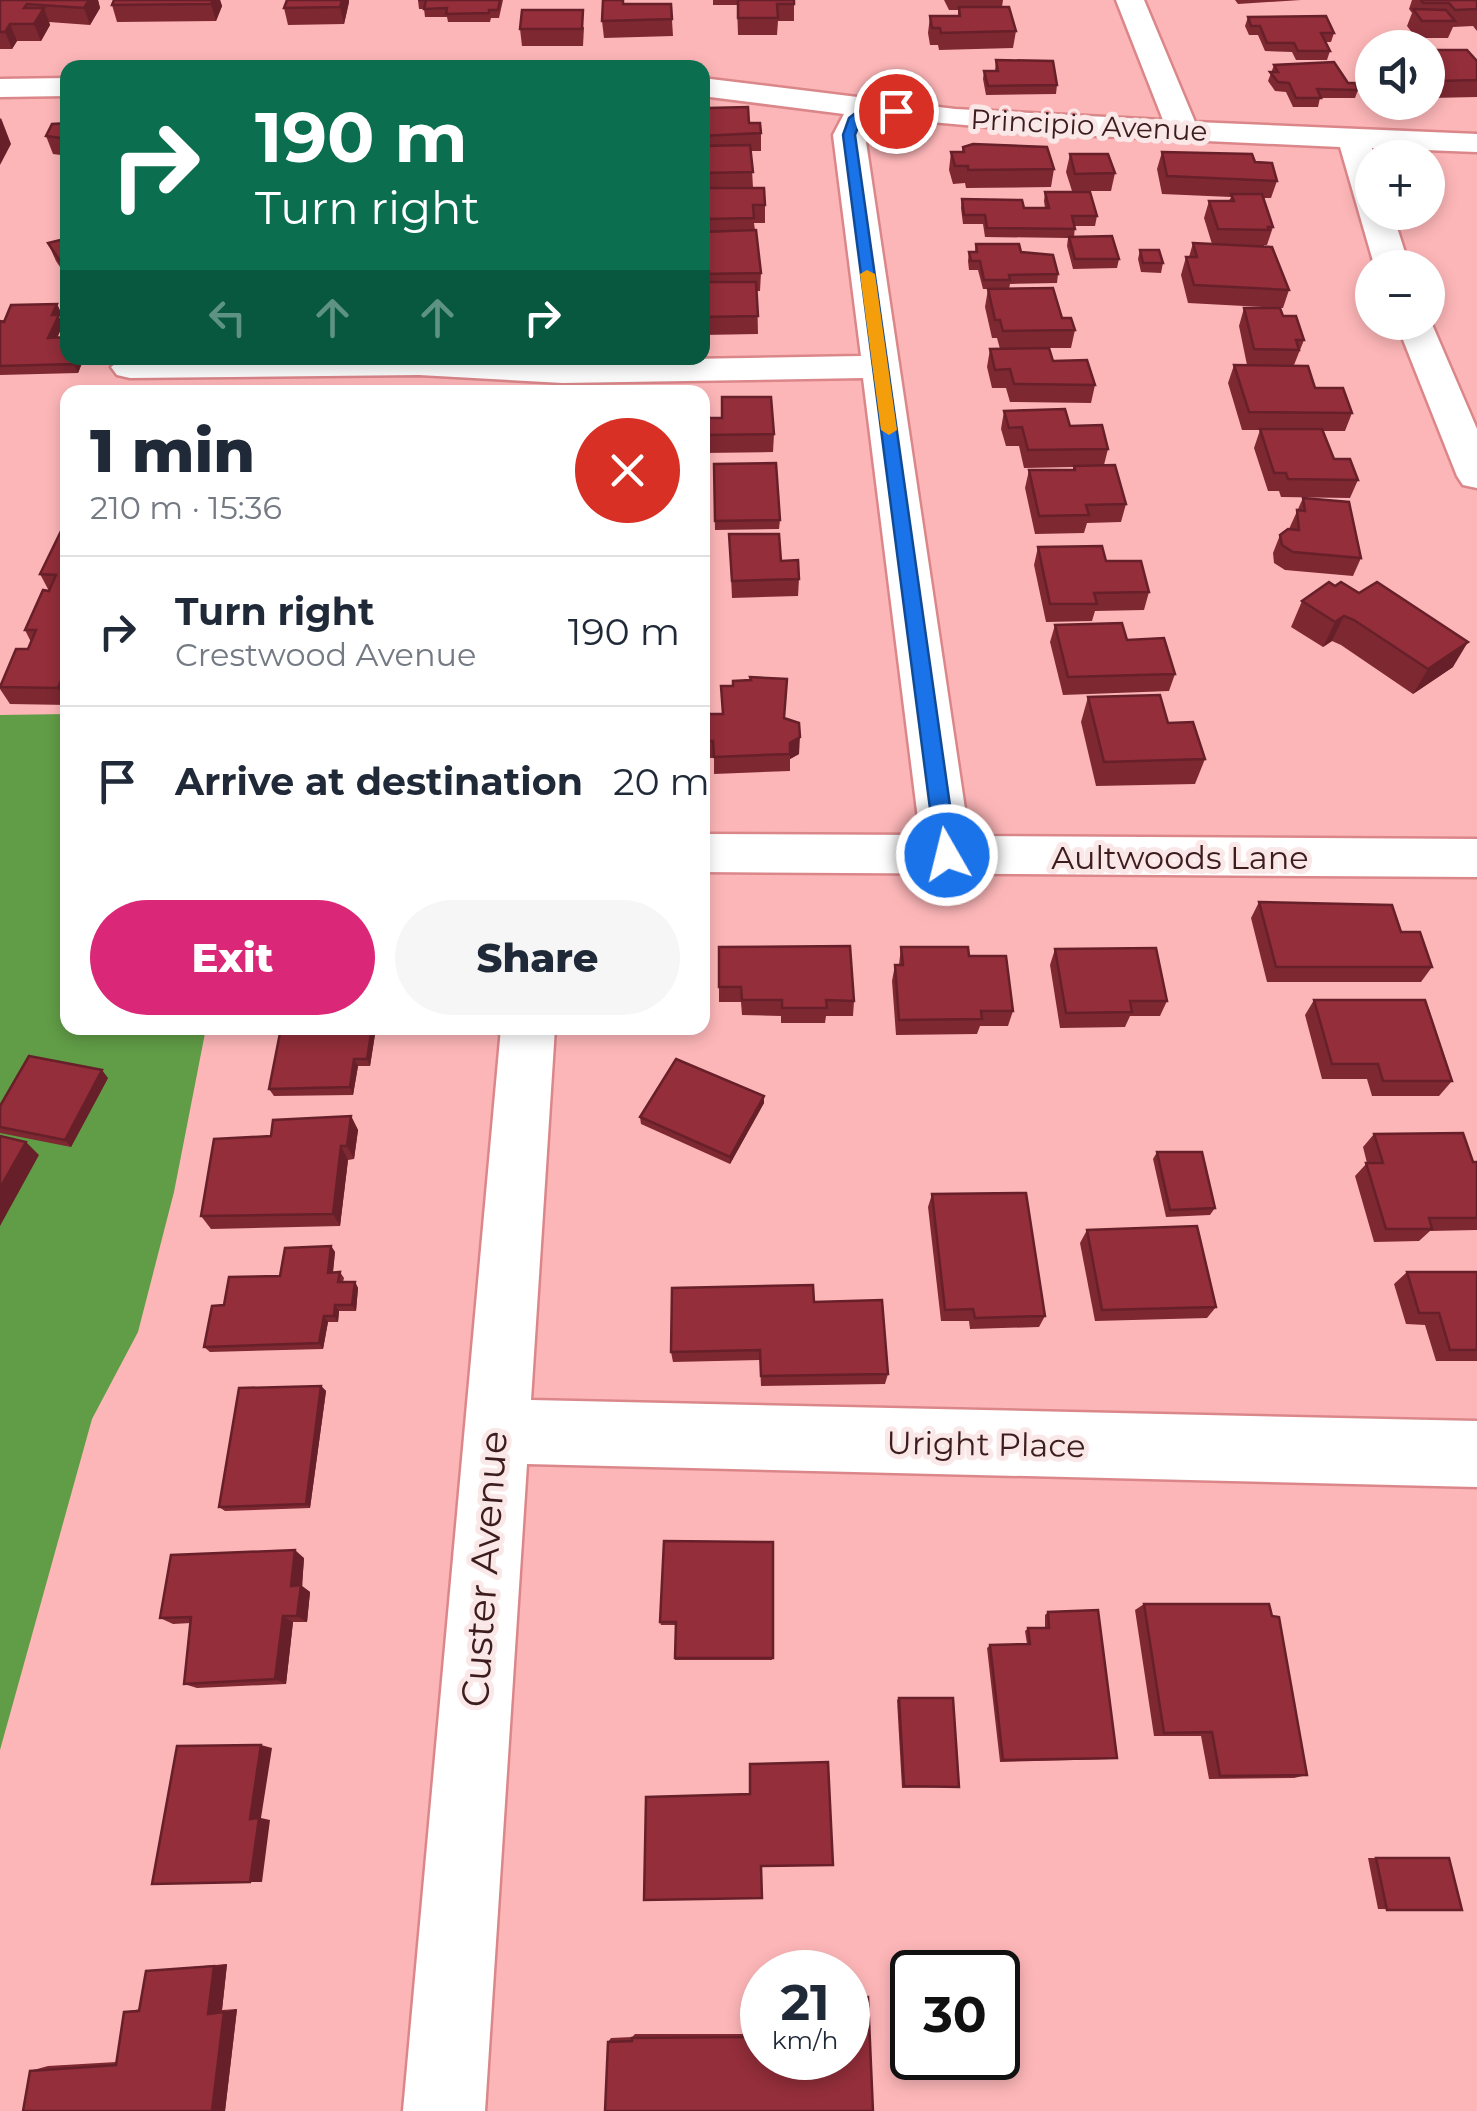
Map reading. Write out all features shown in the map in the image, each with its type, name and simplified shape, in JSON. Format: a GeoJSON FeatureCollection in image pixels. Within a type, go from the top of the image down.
{"type":"FeatureCollection","features":[{"type":"Feature","properties":{"kind":"street"},"geometry":{"type":"LineString","coordinates":[[1130,0],[1183,130]]}},
{"type":"Feature","properties":{"kind":"street"},"geometry":{"type":"LineString","coordinates":[[0,88],[60,87]]}},
{"type":"Feature","properties":{"kind":"street","name":"Principio Avenue"},"geometry":{"type":"LineString","coordinates":[[710,88],[867,108],[1076,126],[1477,143]]}},
{"type":"Feature","properties":{"kind":"street"},"geometry":{"type":"LineString","coordinates":[[867,108],[854,121],[849,135],[947,855]]}},
{"type":"Feature","properties":{"kind":"street"},"geometry":{"type":"LineString","coordinates":[[1353,138],[1355,145]]}},
{"type":"Feature","properties":{"kind":"street"},"geometry":{"type":"LineString","coordinates":[[1421,340],[1477,476]]}},
{"type":"Feature","properties":{"kind":"street"},"geometry":{"type":"LineString","coordinates":[[130,367],[323,365]]}},
{"type":"Feature","properties":{"kind":"street"},"geometry":{"type":"LineString","coordinates":[[437,365],[562,372],[880,367]]}},
{"type":"Feature","properties":{"kind":"street","name":"Aultwoods Lane"},"geometry":{"type":"LineString","coordinates":[[710,853],[1477,858]]}},
{"type":"Feature","properties":{"kind":"street","name":"Custer Avenue"},"geometry":{"type":"LineString","coordinates":[[444,2111],[527,1035]]}},
{"type":"Feature","properties":{"kind":"street","name":"Uright Place"},"geometry":{"type":"LineString","coordinates":[[494,1430],[1477,1454]]}},
{"type":"Feature","properties":{"kind":"green space"},"geometry":{"type":"Polygon","coordinates":[[[60,714],[60,1035],[205,1035],[174,1192],[138,1332],[92,1419],[0,1750],[0,715],[60,714]]]}},
{"type":"Feature","properties":{"kind":"building"},"geometry":{"type":"Polygon","coordinates":[[[0,0],[89,0],[84,8],[27,4],[24,8],[44,8],[34,24],[10,24],[5,32],[0,32],[0,0]]]}},
{"type":"Feature","properties":{"kind":"building"},"geometry":{"type":"Polygon","coordinates":[[[114,0],[213,0],[211,4],[112,5],[114,0]]]}},
{"type":"Feature","properties":{"kind":"building"},"geometry":{"type":"Polygon","coordinates":[[[287,0],[342,0],[340,7],[284,8],[287,0]]]}},
{"type":"Feature","properties":{"kind":"building"},"geometry":{"type":"Polygon","coordinates":[[[426,0],[500,0],[498,10],[489,13],[446,14],[447,8],[424,9],[426,0]]]}},
{"type":"Feature","properties":{"kind":"building"},"geometry":{"type":"Polygon","coordinates":[[[603,0],[671,4],[672,19],[602,21],[603,0]]]}},
{"type":"Feature","properties":{"kind":"building"},"geometry":{"type":"Polygon","coordinates":[[[738,0],[794,0],[794,4],[777,4],[778,18],[738,18],[738,0]]]}},
{"type":"Feature","properties":{"kind":"building"},"geometry":{"type":"Polygon","coordinates":[[[1421,0],[1477,0],[1477,9],[1455,10],[1449,3],[1421,0]]]}},
{"type":"Feature","properties":{"kind":"building"},"geometry":{"type":"Polygon","coordinates":[[[959,7],[1009,7],[1016,31],[941,33],[940,28],[932,28],[930,16],[960,16],[959,7]]]}},
{"type":"Feature","properties":{"kind":"building"},"geometry":{"type":"Polygon","coordinates":[[[1413,9],[1446,10],[1455,21],[1422,21],[1413,9]]]}},
{"type":"Feature","properties":{"kind":"building"},"geometry":{"type":"Polygon","coordinates":[[[522,10],[583,10],[582,29],[520,29],[522,10]]]}},
{"type":"Feature","properties":{"kind":"building"},"geometry":{"type":"Polygon","coordinates":[[[1326,16],[1334,33],[1321,33],[1330,51],[1298,51],[1294,43],[1267,43],[1260,26],[1251,26],[1248,17],[1326,16]]]}},
{"type":"Feature","properties":{"kind":"building"},"geometry":{"type":"Polygon","coordinates":[[[1445,50],[1467,50],[1477,61],[1477,80],[1445,81],[1445,50]]]}},
{"type":"Feature","properties":{"kind":"building"},"geometry":{"type":"Polygon","coordinates":[[[996,60],[1053,61],[1057,85],[988,86],[984,71],[998,71],[996,60]]]}},
{"type":"Feature","properties":{"kind":"building"},"geometry":{"type":"Polygon","coordinates":[[[1334,62],[1348,83],[1355,83],[1355,90],[1317,89],[1321,98],[1296,98],[1289,83],[1278,82],[1270,72],[1278,72],[1274,65],[1334,62]]]}},
{"type":"Feature","properties":{"kind":"building"},"geometry":{"type":"Polygon","coordinates":[[[748,107],[749,123],[760,123],[761,133],[710,136],[710,108],[748,107]]]}},
{"type":"Feature","properties":{"kind":"building"},"geometry":{"type":"Polygon","coordinates":[[[52,124],[60,124],[60,138],[46,136],[52,124]]]}},
{"type":"Feature","properties":{"kind":"building"},"geometry":{"type":"Polygon","coordinates":[[[750,145],[753,172],[710,173],[710,146],[750,145]]]}},
{"type":"Feature","properties":{"kind":"building"},"geometry":{"type":"Polygon","coordinates":[[[963,147],[1047,147],[1054,169],[968,170],[968,166],[955,166],[951,152],[964,152],[963,147]]]}},
{"type":"Feature","properties":{"kind":"building"},"geometry":{"type":"Polygon","coordinates":[[[1162,152],[1252,154],[1255,162],[1272,163],[1277,181],[1167,176],[1162,152]]]}},
{"type":"Feature","properties":{"kind":"building"},"geometry":{"type":"Polygon","coordinates":[[[1070,154],[1108,154],[1115,173],[1075,174],[1070,154]]]}},
{"type":"Feature","properties":{"kind":"building"},"geometry":{"type":"Polygon","coordinates":[[[710,188],[764,188],[765,205],[753,205],[754,218],[710,219],[710,188]]]}},
{"type":"Feature","properties":{"kind":"building"},"geometry":{"type":"Polygon","coordinates":[[[1045,192],[1090,192],[1097,216],[1072,216],[1075,229],[987,228],[985,215],[964,215],[962,199],[1022,200],[1024,208],[1049,208],[1045,192]]]}},
{"type":"Feature","properties":{"kind":"building"},"geometry":{"type":"Polygon","coordinates":[[[1231,194],[1262,194],[1273,227],[1218,229],[1209,201],[1234,201],[1231,194]]]}},
{"type":"Feature","properties":{"kind":"building"},"geometry":{"type":"Polygon","coordinates":[[[756,230],[761,273],[710,274],[710,232],[756,230]]]}},
{"type":"Feature","properties":{"kind":"building"},"geometry":{"type":"Polygon","coordinates":[[[1112,236],[1119,259],[1075,259],[1069,237],[1112,236]]]}},
{"type":"Feature","properties":{"kind":"building"},"geometry":{"type":"Polygon","coordinates":[[[60,240],[60,261],[48,243],[60,240]]]}},
{"type":"Feature","properties":{"kind":"building"},"geometry":{"type":"Polygon","coordinates":[[[1193,243],[1272,247],[1289,290],[1194,285],[1186,257],[1197,257],[1193,243]]]}},
{"type":"Feature","properties":{"kind":"building"},"geometry":{"type":"Polygon","coordinates":[[[976,244],[1019,244],[1021,252],[1053,255],[1058,274],[984,280],[980,261],[971,261],[969,252],[977,252],[976,244]]]}},
{"type":"Feature","properties":{"kind":"building"},"geometry":{"type":"Polygon","coordinates":[[[1140,250],[1159,250],[1163,263],[1143,263],[1140,250]]]}},
{"type":"Feature","properties":{"kind":"building"},"geometry":{"type":"Polygon","coordinates":[[[710,282],[756,282],[758,316],[710,317],[710,282]]]}},
{"type":"Feature","properties":{"kind":"building"},"geometry":{"type":"Polygon","coordinates":[[[1053,288],[1062,318],[1071,318],[1075,330],[1003,331],[1000,320],[995,320],[988,289],[1053,288]]]}},
{"type":"Feature","properties":{"kind":"building"},"geometry":{"type":"Polygon","coordinates":[[[57,304],[52,315],[59,315],[48,338],[60,337],[60,364],[0,366],[0,321],[4,322],[11,305],[57,304]]]}},
{"type":"Feature","properties":{"kind":"building"},"geometry":{"type":"Polygon","coordinates":[[[1244,308],[1280,308],[1283,316],[1296,316],[1304,340],[1296,340],[1299,350],[1254,349],[1244,308]]]}},
{"type":"Feature","properties":{"kind":"building"},"geometry":{"type":"Polygon","coordinates":[[[1049,348],[1053,361],[1087,360],[1095,385],[1014,384],[1010,369],[995,370],[990,349],[1049,348]]]}},
{"type":"Feature","properties":{"kind":"building"},"geometry":{"type":"Polygon","coordinates":[[[1234,365],[1308,366],[1315,388],[1343,388],[1352,413],[1249,412],[1234,365]]]}},
{"type":"Feature","properties":{"kind":"building"},"geometry":{"type":"Polygon","coordinates":[[[722,397],[771,397],[774,434],[710,435],[710,418],[722,418],[722,397]]]}},
{"type":"Feature","properties":{"kind":"building"},"geometry":{"type":"Polygon","coordinates":[[[1065,409],[1070,426],[1102,425],[1108,449],[1028,450],[1022,427],[1009,428],[1004,411],[1065,409]]]}},
{"type":"Feature","properties":{"kind":"building"},"geometry":{"type":"Polygon","coordinates":[[[1260,429],[1322,429],[1334,459],[1350,459],[1358,480],[1288,479],[1286,473],[1274,473],[1260,429]]]}},
{"type":"Feature","properties":{"kind":"building"},"geometry":{"type":"Polygon","coordinates":[[[776,463],[780,520],[715,521],[714,464],[776,463]]]}},
{"type":"Feature","properties":{"kind":"building"},"geometry":{"type":"Polygon","coordinates":[[[1115,465],[1126,504],[1086,505],[1089,515],[1039,516],[1029,470],[1115,465]]]}},
{"type":"Feature","properties":{"kind":"building"},"geometry":{"type":"Polygon","coordinates":[[[1303,498],[1349,502],[1361,558],[1293,552],[1282,545],[1280,535],[1288,529],[1299,530],[1297,510],[1305,511],[1303,498]]]}},
{"type":"Feature","properties":{"kind":"building"},"geometry":{"type":"Polygon","coordinates":[[[60,533],[60,683],[58,688],[0,687],[16,649],[28,649],[36,630],[25,630],[43,590],[49,591],[56,575],[40,574],[60,533]]]}},
{"type":"Feature","properties":{"kind":"building"},"geometry":{"type":"Polygon","coordinates":[[[729,534],[779,534],[781,561],[798,560],[799,579],[732,581],[729,534]]]}},
{"type":"Feature","properties":{"kind":"building"},"geometry":{"type":"Polygon","coordinates":[[[1102,546],[1106,561],[1141,561],[1149,592],[1094,593],[1097,604],[1050,604],[1038,547],[1102,546]]]}},
{"type":"Feature","properties":{"kind":"building"},"geometry":{"type":"Polygon","coordinates":[[[1329,582],[1335,586],[1341,582],[1359,593],[1377,582],[1468,642],[1428,669],[1354,620],[1344,616],[1335,622],[1302,601],[1329,582]]]}},
{"type":"Feature","properties":{"kind":"building"},"geometry":{"type":"Polygon","coordinates":[[[1122,623],[1127,640],[1164,638],[1175,674],[1068,677],[1055,625],[1122,623]]]}},
{"type":"Feature","properties":{"kind":"building"},"geometry":{"type":"Polygon","coordinates":[[[750,677],[787,679],[784,718],[799,723],[800,737],[790,743],[790,754],[714,757],[710,714],[723,714],[721,686],[751,680],[750,677]]]}},
{"type":"Feature","properties":{"kind":"building"},"geometry":{"type":"Polygon","coordinates":[[[1160,695],[1168,723],[1193,722],[1205,759],[1104,762],[1088,697],[1160,695]]]}},
{"type":"Feature","properties":{"kind":"building"},"geometry":{"type":"Polygon","coordinates":[[[1259,902],[1392,905],[1401,932],[1420,932],[1432,967],[1276,967],[1259,902]]]}},
{"type":"Feature","properties":{"kind":"building"},"geometry":{"type":"Polygon","coordinates":[[[850,946],[854,1001],[826,1000],[827,1008],[782,1008],[782,1000],[742,1000],[741,987],[719,987],[719,947],[850,946]]]}},
{"type":"Feature","properties":{"kind":"building"},"geometry":{"type":"Polygon","coordinates":[[[901,947],[968,947],[969,956],[1006,956],[1013,1011],[981,1011],[982,1019],[899,1020],[895,965],[903,965],[901,947]]]}},
{"type":"Feature","properties":{"kind":"building"},"geometry":{"type":"Polygon","coordinates":[[[1156,948],[1167,1001],[1130,1001],[1132,1012],[1066,1013],[1055,949],[1156,948]]]}},
{"type":"Feature","properties":{"kind":"building"},"geometry":{"type":"Polygon","coordinates":[[[1314,1000],[1425,1000],[1452,1081],[1383,1081],[1378,1064],[1332,1064],[1314,1000]]]}},
{"type":"Feature","properties":{"kind":"building"},"geometry":{"type":"Polygon","coordinates":[[[280,1035],[371,1035],[367,1059],[354,1059],[350,1087],[269,1089],[280,1035]]]}},
{"type":"Feature","properties":{"kind":"building"},"geometry":{"type":"Polygon","coordinates":[[[29,1056],[102,1070],[65,1140],[0,1127],[0,1106],[29,1056]]]}},
{"type":"Feature","properties":{"kind":"building"},"geometry":{"type":"Polygon","coordinates":[[[676,1059],[764,1096],[730,1157],[640,1117],[676,1059]]]}},
{"type":"Feature","properties":{"kind":"building"},"geometry":{"type":"Polygon","coordinates":[[[351,1116],[347,1146],[341,1146],[333,1214],[201,1216],[214,1139],[271,1136],[273,1120],[351,1116]]]}},
{"type":"Feature","properties":{"kind":"building"},"geometry":{"type":"Polygon","coordinates":[[[1463,1133],[1473,1162],[1477,1162],[1477,1218],[1429,1218],[1432,1229],[1386,1229],[1366,1163],[1383,1163],[1374,1134],[1463,1133]]]}},
{"type":"Feature","properties":{"kind":"building"},"geometry":{"type":"Polygon","coordinates":[[[0,1136],[26,1142],[0,1188],[0,1136]]]}},
{"type":"Feature","properties":{"kind":"building"},"geometry":{"type":"Polygon","coordinates":[[[1157,1152],[1202,1152],[1215,1208],[1170,1210],[1157,1152]]]}},
{"type":"Feature","properties":{"kind":"building"},"geometry":{"type":"Polygon","coordinates":[[[1026,1193],[1045,1316],[975,1318],[973,1309],[945,1310],[932,1194],[1026,1193]]]}},
{"type":"Feature","properties":{"kind":"building"},"geometry":{"type":"Polygon","coordinates":[[[1197,1226],[1216,1307],[1102,1310],[1087,1230],[1197,1226]]]}},
{"type":"Feature","properties":{"kind":"building"},"geometry":{"type":"Polygon","coordinates":[[[331,1246],[328,1273],[340,1272],[338,1282],[355,1282],[352,1305],[335,1305],[334,1316],[324,1316],[319,1343],[204,1347],[212,1306],[224,1305],[229,1277],[280,1276],[285,1248],[331,1246]]]}},
{"type":"Feature","properties":{"kind":"building"},"geometry":{"type":"Polygon","coordinates":[[[1407,1272],[1477,1272],[1477,1350],[1450,1350],[1439,1313],[1419,1313],[1407,1272]]]}},
{"type":"Feature","properties":{"kind":"building"},"geometry":{"type":"Polygon","coordinates":[[[813,1285],[814,1302],[882,1300],[888,1374],[761,1376],[760,1350],[671,1352],[672,1288],[813,1285]]]}},
{"type":"Feature","properties":{"kind":"building"},"geometry":{"type":"Polygon","coordinates":[[[321,1386],[306,1504],[219,1507],[239,1388],[321,1386]]]}},
{"type":"Feature","properties":{"kind":"building"},"geometry":{"type":"Polygon","coordinates":[[[664,1541],[773,1542],[773,1658],[675,1658],[676,1622],[660,1622],[664,1541]]]}},
{"type":"Feature","properties":{"kind":"building"},"geometry":{"type":"Polygon","coordinates":[[[295,1550],[291,1586],[301,1585],[297,1616],[283,1616],[275,1679],[184,1684],[191,1617],[160,1618],[171,1555],[295,1550]]]}},
{"type":"Feature","properties":{"kind":"building"},"geometry":{"type":"Polygon","coordinates":[[[1144,1604],[1269,1604],[1272,1616],[1279,1617],[1307,1775],[1220,1776],[1212,1732],[1164,1733],[1144,1604]]]}},
{"type":"Feature","properties":{"kind":"building"},"geometry":{"type":"Polygon","coordinates":[[[1098,1610],[1117,1758],[1003,1760],[990,1645],[1030,1644],[1028,1628],[1049,1628],[1048,1612],[1098,1610]]]}},
{"type":"Feature","properties":{"kind":"building"},"geometry":{"type":"Polygon","coordinates":[[[899,1698],[953,1698],[959,1787],[904,1786],[899,1698]]]}},
{"type":"Feature","properties":{"kind":"building"},"geometry":{"type":"Polygon","coordinates":[[[261,1745],[250,1819],[259,1818],[250,1882],[152,1884],[177,1746],[261,1745]]]}},
{"type":"Feature","properties":{"kind":"building"},"geometry":{"type":"Polygon","coordinates":[[[828,1762],[833,1865],[761,1866],[762,1898],[644,1900],[646,1797],[750,1794],[750,1764],[828,1762]]]}},
{"type":"Feature","properties":{"kind":"building"},"geometry":{"type":"Polygon","coordinates":[[[1376,1858],[1449,1858],[1462,1910],[1387,1910],[1376,1858]]]}},
{"type":"Feature","properties":{"kind":"building"},"geometry":{"type":"Polygon","coordinates":[[[214,1966],[208,2014],[224,2012],[212,2111],[23,2111],[30,2071],[116,2065],[124,2012],[139,2011],[146,1971],[214,1966]]]}},
{"type":"Feature","properties":{"kind":"building"},"geometry":{"type":"Polygon","coordinates":[[[740,2037],[740,2080],[870,2080],[870,2043],[873,2111],[605,2111],[608,2042],[632,2038],[740,2037]]]}},
{"type":"Feature","properties":{"kind":"slow traffic"},"geometry":{"type":"LineString","coordinates":[[867,274],[889,430]]}},
{"type":"Feature","properties":{"kind":"route"},"geometry":{"type":"LineString","coordinates":[[896,111],[867,108],[854,121],[849,135],[947,855]]}}]}
